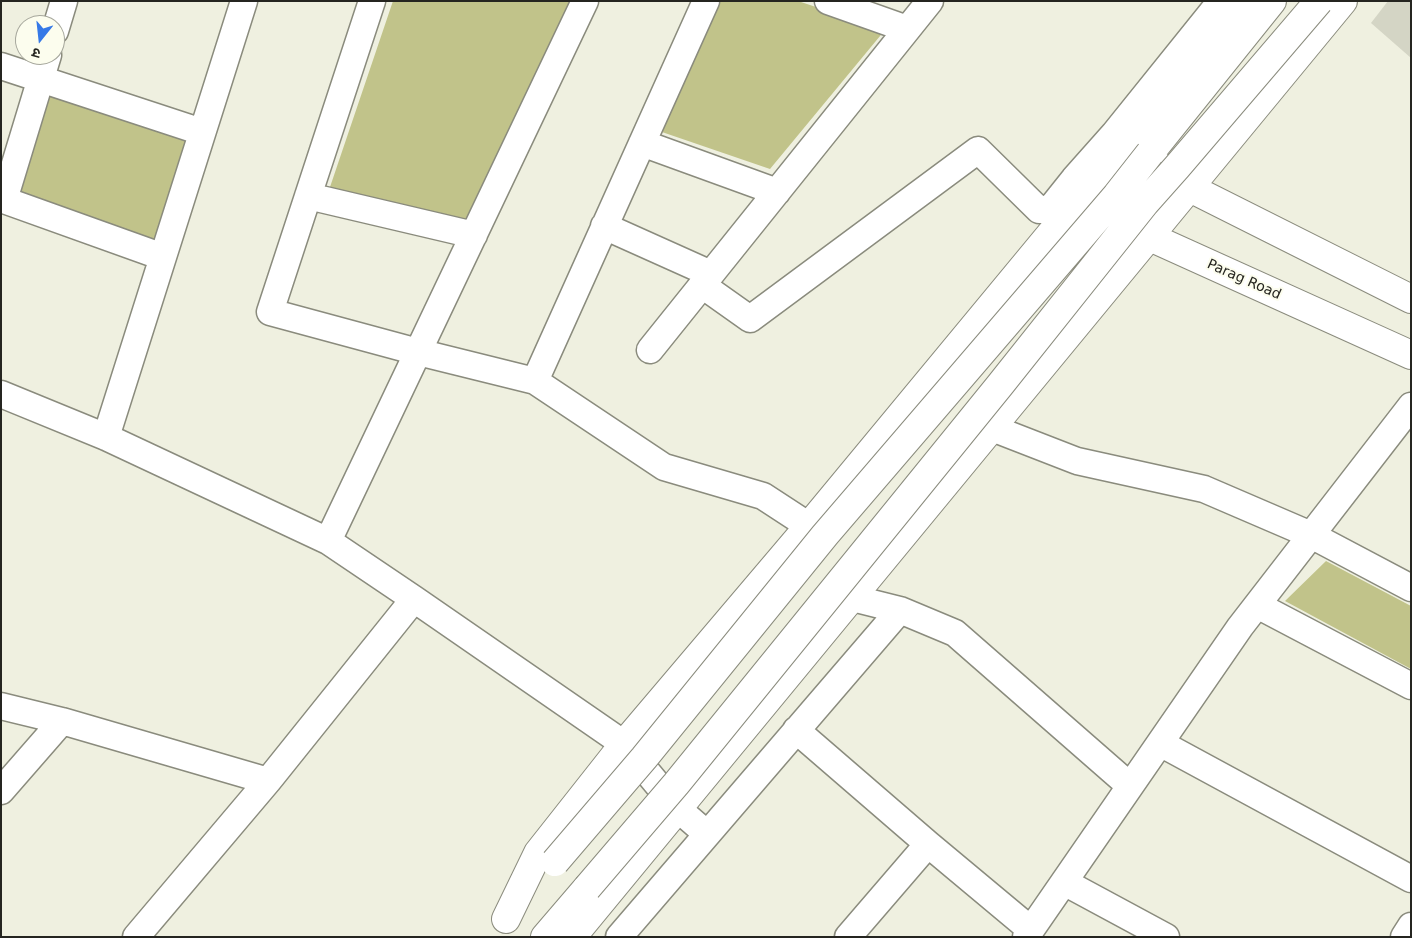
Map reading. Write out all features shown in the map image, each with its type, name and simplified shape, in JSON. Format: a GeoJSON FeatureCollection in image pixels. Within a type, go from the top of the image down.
{"type":"FeatureCollection","features":[{"type":"Feature","properties":{"kind":"street"},"geometry":{"type":"LineString","coordinates":[[60,15],[64,1]]}},
{"type":"Feature","properties":{"kind":"street"},"geometry":{"type":"LineString","coordinates":[[106,437],[244,1]]}},
{"type":"Feature","properties":{"kind":"street"},"geometry":{"type":"LineString","coordinates":[[372,1],[270,312],[535,381],[664,467],[763,496],[810,526]]}},
{"type":"Feature","properties":{"kind":"street"},"geometry":{"type":"LineString","coordinates":[[328,541],[585,1]]}},
{"type":"Feature","properties":{"kind":"street"},"geometry":{"type":"LineString","coordinates":[[535,381],[706,1]]}},
{"type":"Feature","properties":{"kind":"street"},"geometry":{"type":"LineString","coordinates":[[828,1],[907,29]]}},
{"type":"Feature","properties":{"kind":"street"},"geometry":{"type":"LineString","coordinates":[[650,350],[930,1]]}},
{"type":"Feature","properties":{"kind":"street"},"geometry":{"type":"LineString","coordinates":[[604,226],[707,279],[750,319],[978,150],[1039,210],[1047,210],[1114,134],[1221,1]]}},
{"type":"Feature","properties":{"kind":"street"},"geometry":{"type":"LineString","coordinates":[[499,928],[538,853],[624,744],[810,526],[1242,1]]}},
{"type":"Feature","properties":{"kind":"street"},"geometry":{"type":"LineString","coordinates":[[499,928],[644,758],[825,535],[1117,195],[1272,1]]}},
{"type":"Feature","properties":{"kind":"street"},"geometry":{"type":"LineString","coordinates":[[545,937],[676,784],[1145,203],[1178,167],[1319,1]]}},
{"type":"Feature","properties":{"kind":"street"},"geometry":{"type":"LineString","coordinates":[[572,937],[1343,1]]}},
{"type":"Feature","properties":{"kind":"street"},"geometry":{"type":"LineString","coordinates":[[1,66],[44,67],[202,132]]}},
{"type":"Feature","properties":{"kind":"street"},"geometry":{"type":"LineString","coordinates":[[44,67],[2,199],[163,257]]}},
{"type":"Feature","properties":{"kind":"street"},"geometry":{"type":"LineString","coordinates":[[642,143],[777,192]]}},
{"type":"Feature","properties":{"kind":"street"},"geometry":{"type":"LineString","coordinates":[[1126,143],[1190,188],[1411,299]]}},
{"type":"Feature","properties":{"kind":"street"},"geometry":{"type":"LineString","coordinates":[[308,196],[474,235]]}},
{"type":"Feature","properties":{"kind":"street","name":"Parag Road"},"geometry":{"type":"LineString","coordinates":[[1080,198],[1150,237],[1411,354]]}},
{"type":"Feature","properties":{"kind":"street"},"geometry":{"type":"LineString","coordinates":[[1,394],[106,437],[328,541],[624,744],[677,808],[707,834]]}},
{"type":"Feature","properties":{"kind":"street"},"geometry":{"type":"LineString","coordinates":[[796,730],[1028,933],[1240,627],[1411,406]]}},
{"type":"Feature","properties":{"kind":"street"},"geometry":{"type":"LineString","coordinates":[[992,428],[1076,461],[1204,489],[1311,535],[1411,588]]}},
{"type":"Feature","properties":{"kind":"street"},"geometry":{"type":"LineString","coordinates":[[852,598],[900,610],[955,633],[1130,786]]}},
{"type":"Feature","properties":{"kind":"street"},"geometry":{"type":"LineString","coordinates":[[136,937],[268,781],[414,599]]}},
{"type":"Feature","properties":{"kind":"street"},"geometry":{"type":"LineString","coordinates":[[1257,605],[1411,686]]}},
{"type":"Feature","properties":{"kind":"street"},"geometry":{"type":"LineString","coordinates":[[619,937],[900,610]]}},
{"type":"Feature","properties":{"kind":"street"},"geometry":{"type":"LineString","coordinates":[[1,706],[268,781]]}},
{"type":"Feature","properties":{"kind":"street"},"geometry":{"type":"LineString","coordinates":[[1,791],[62,722]]}},
{"type":"Feature","properties":{"kind":"street"},"geometry":{"type":"LineString","coordinates":[[1160,743],[1411,878]]}},
{"type":"Feature","properties":{"kind":"street"},"geometry":{"type":"LineString","coordinates":[[848,937],[928,844]]}},
{"type":"Feature","properties":{"kind":"street"},"geometry":{"type":"LineString","coordinates":[[1064,882],[1166,937]]}},
{"type":"Feature","properties":{"kind":"street"},"geometry":{"type":"LineString","coordinates":[[1404,937],[1411,926]]}},
{"type":"Feature","properties":{"kind":"green space"},"geometry":{"type":"Polygon","coordinates":[[[393,1],[575,1],[468,222],[329,190],[393,1]]]}},
{"type":"Feature","properties":{"kind":"green space"},"geometry":{"type":"Polygon","coordinates":[[[719,1],[798,1],[885,30],[770,169],[659,131],[719,1]]]}},
{"type":"Feature","properties":{"kind":"green space"},"geometry":{"type":"Polygon","coordinates":[[[38,79],[191,132],[153,243],[1,185],[38,79]]]}},
{"type":"Feature","properties":{"kind":"green space"},"geometry":{"type":"Polygon","coordinates":[[[1326,561],[1411,606],[1411,669],[1285,601],[1326,561]]]}},
{"type":"Feature","properties":{"kind":"building"},"geometry":{"type":"Polygon","coordinates":[[[1388,1],[1411,1],[1411,58],[1371,23],[1388,1]]]}}]}
